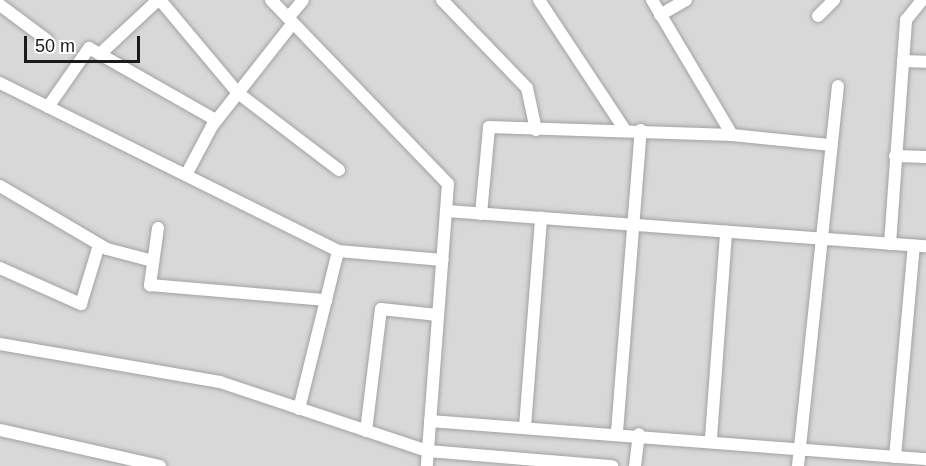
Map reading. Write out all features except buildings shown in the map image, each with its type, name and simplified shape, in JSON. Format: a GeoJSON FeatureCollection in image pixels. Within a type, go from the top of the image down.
{"type":"FeatureCollection","features":[{"type":"Feature","properties":{"kind":"street"},"geometry":{"type":"LineString","coordinates":[[100,54],[159,0],[238,93],[339,170]]}},
{"type":"Feature","properties":{"kind":"street"},"geometry":{"type":"LineString","coordinates":[[271,0],[448,184],[427,466]]}},
{"type":"Feature","properties":{"kind":"street"},"geometry":{"type":"LineString","coordinates":[[186,175],[216,120],[291,20],[303,0]]}},
{"type":"Feature","properties":{"kind":"street"},"geometry":{"type":"LineString","coordinates":[[442,0],[527,88],[536,130]]}},
{"type":"Feature","properties":{"kind":"street"},"geometry":{"type":"LineString","coordinates":[[539,0],[625,130]]}},
{"type":"Feature","properties":{"kind":"street"},"geometry":{"type":"LineString","coordinates":[[652,0],[732,135]]}},
{"type":"Feature","properties":{"kind":"street"},"geometry":{"type":"LineString","coordinates":[[660,15],[686,0]]}},
{"type":"Feature","properties":{"kind":"street"},"geometry":{"type":"LineString","coordinates":[[818,16],[834,0]]}},
{"type":"Feature","properties":{"kind":"street"},"geometry":{"type":"LineString","coordinates":[[890,244],[906,20],[922,0]]}},
{"type":"Feature","properties":{"kind":"street"},"geometry":{"type":"LineString","coordinates":[[0,5],[47,40]]}},
{"type":"Feature","properties":{"kind":"street"},"geometry":{"type":"LineString","coordinates":[[48,107],[88,48],[216,120]]}},
{"type":"Feature","properties":{"kind":"street"},"geometry":{"type":"LineString","coordinates":[[903,61],[926,62]]}},
{"type":"Feature","properties":{"kind":"street"},"geometry":{"type":"LineString","coordinates":[[0,83],[338,251],[443,260]]}},
{"type":"Feature","properties":{"kind":"street"},"geometry":{"type":"LineString","coordinates":[[798,466],[819,238],[838,86]]}},
{"type":"Feature","properties":{"kind":"street"},"geometry":{"type":"LineString","coordinates":[[481,214],[489,127],[536,130],[641,130],[732,135],[831,145]]}},
{"type":"Feature","properties":{"kind":"street"},"geometry":{"type":"LineString","coordinates":[[617,432],[641,130]]}},
{"type":"Feature","properties":{"kind":"street"},"geometry":{"type":"LineString","coordinates":[[895,156],[926,157]]}},
{"type":"Feature","properties":{"kind":"street"},"geometry":{"type":"LineString","coordinates":[[0,186],[99,245],[153,261]]}},
{"type":"Feature","properties":{"kind":"street"},"geometry":{"type":"LineString","coordinates":[[446,211],[920,246],[896,457]]}},
{"type":"Feature","properties":{"kind":"street"},"geometry":{"type":"LineString","coordinates":[[525,427],[541,218]]}},
{"type":"Feature","properties":{"kind":"street"},"geometry":{"type":"LineString","coordinates":[[158,228],[150,285],[326,300]]}},
{"type":"Feature","properties":{"kind":"street"},"geometry":{"type":"LineString","coordinates":[[711,438],[726,232]]}},
{"type":"Feature","properties":{"kind":"street"},"geometry":{"type":"LineString","coordinates":[[0,268],[81,304],[99,245]]}},
{"type":"Feature","properties":{"kind":"street"},"geometry":{"type":"LineString","coordinates":[[299,408],[338,251]]}},
{"type":"Feature","properties":{"kind":"street"},"geometry":{"type":"LineString","coordinates":[[366,431],[381,309],[438,315]]}},
{"type":"Feature","properties":{"kind":"street"},"geometry":{"type":"LineString","coordinates":[[0,344],[220,382],[428,452],[612,466]]}},
{"type":"Feature","properties":{"kind":"street"},"geometry":{"type":"LineString","coordinates":[[430,421],[711,438],[800,447],[875,461],[896,457],[926,459]]}},
{"type":"Feature","properties":{"kind":"street"},"geometry":{"type":"LineString","coordinates":[[0,430],[160,466]]}},
{"type":"Feature","properties":{"kind":"street"},"geometry":{"type":"LineString","coordinates":[[634,466],[639,434]]}},
{"type":"Feature","properties":{"kind":"shaded area"},"geometry":{"type":"Polygon","coordinates":[[[0,0],[926,0],[926,466],[0,466],[0,0]]]}}]}
